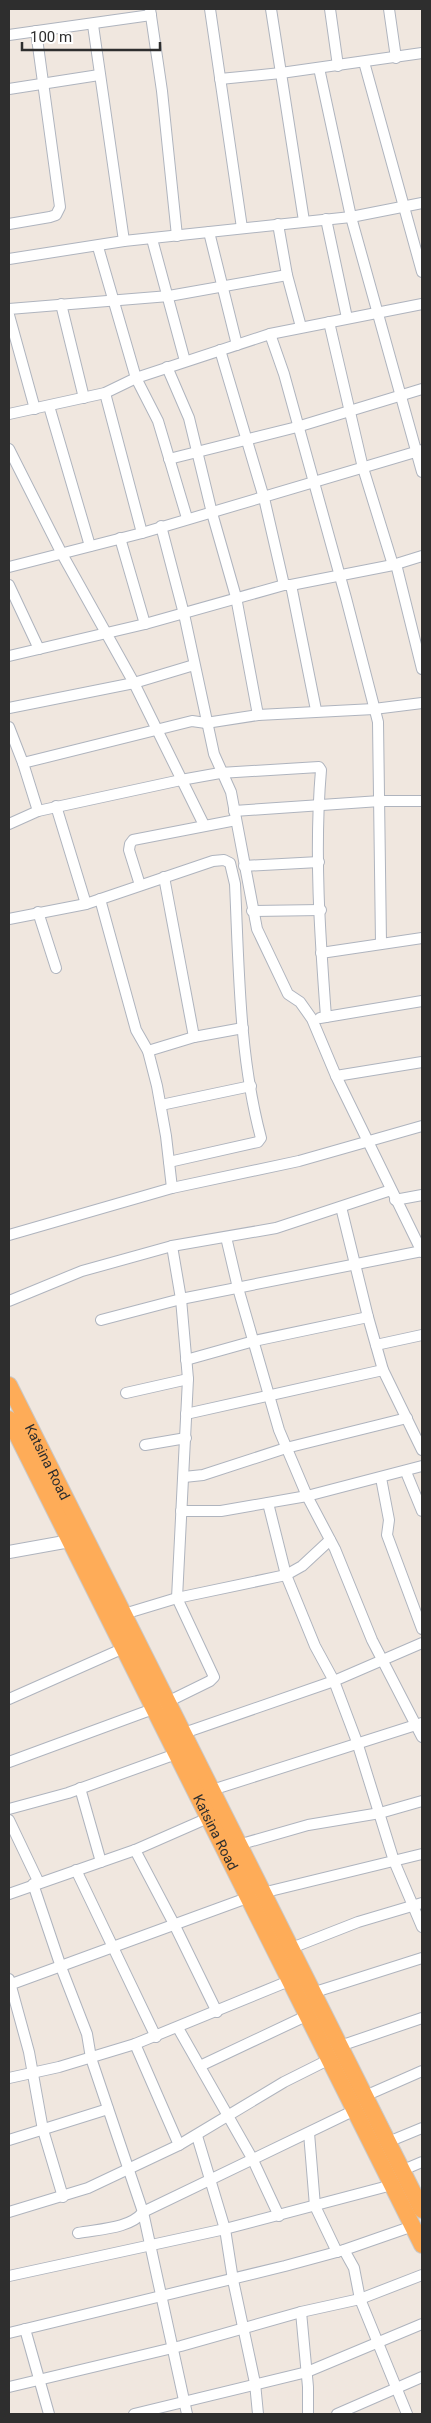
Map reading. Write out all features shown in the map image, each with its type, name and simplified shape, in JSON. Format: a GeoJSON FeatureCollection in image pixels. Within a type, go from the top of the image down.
{"type":"FeatureCollection","features":[{"type":"Feature","properties":{"kind":"highway","name":"Katsina Road"},"geometry":{"type":"LineString","coordinates":[[9,1385],[124,1614],[161,1706],[176,1754],[208,1818],[290,1949],[422,2210]]}},
{"type":"Feature","properties":{"kind":"highway","name":"Katsina Road"},"geometry":{"type":"LineString","coordinates":[[9,1419],[124,1648],[161,1706],[184,1733],[238,1845],[255,1895],[289,1981],[330,2059],[422,2245]]}},
{"type":"Feature","properties":{"kind":"street"},"geometry":{"type":"LineString","coordinates":[[210,9],[242,228]]}},
{"type":"Feature","properties":{"kind":"street"},"geometry":{"type":"LineString","coordinates":[[271,9],[304,221]]}},
{"type":"Feature","properties":{"kind":"street"},"geometry":{"type":"LineString","coordinates":[[330,9],[338,66]]}},
{"type":"Feature","properties":{"kind":"street"},"geometry":{"type":"LineString","coordinates":[[390,9],[396,58]]}},
{"type":"Feature","properties":{"kind":"street"},"geometry":{"type":"LineString","coordinates":[[9,35],[93,25],[150,12],[162,91],[177,236]]}},
{"type":"Feature","properties":{"kind":"street"},"geometry":{"type":"LineString","coordinates":[[93,25],[124,241]]}},
{"type":"Feature","properties":{"kind":"street"},"geometry":{"type":"LineString","coordinates":[[9,224],[56,215],[60,207],[36,31]]}},
{"type":"Feature","properties":{"kind":"street"},"geometry":{"type":"LineString","coordinates":[[220,78],[281,73],[422,55]]}},
{"type":"Feature","properties":{"kind":"street"},"geometry":{"type":"LineString","coordinates":[[364,62],[422,272]]}},
{"type":"Feature","properties":{"kind":"street"},"geometry":{"type":"LineString","coordinates":[[319,68],[350,217],[400,395],[419,451],[422,472]]}},
{"type":"Feature","properties":{"kind":"street"},"geometry":{"type":"LineString","coordinates":[[9,89],[99,75]]}},
{"type":"Feature","properties":{"kind":"street"},"geometry":{"type":"LineString","coordinates":[[9,259],[124,241],[350,217],[422,203]]}},
{"type":"Feature","properties":{"kind":"street"},"geometry":{"type":"LineString","coordinates":[[326,219],[347,318]]}},
{"type":"Feature","properties":{"kind":"street"},"geometry":{"type":"LineString","coordinates":[[278,224],[287,275],[300,327]]}},
{"type":"Feature","properties":{"kind":"street"},"geometry":{"type":"LineString","coordinates":[[209,232],[237,344]]}},
{"type":"Feature","properties":{"kind":"street"},"geometry":{"type":"LineString","coordinates":[[152,239],[169,296],[185,361]]}},
{"type":"Feature","properties":{"kind":"street"},"geometry":{"type":"LineString","coordinates":[[98,246],[136,378],[158,421],[187,518]]}},
{"type":"Feature","properties":{"kind":"street"},"geometry":{"type":"LineString","coordinates":[[9,308],[169,296],[287,275]]}},
{"type":"Feature","properties":{"kind":"street"},"geometry":{"type":"LineString","coordinates":[[61,304],[84,398]]}},
{"type":"Feature","properties":{"kind":"street"},"geometry":{"type":"LineString","coordinates":[[9,414],[105,393],[136,378],[270,334],[422,304]]}},
{"type":"Feature","properties":{"kind":"street"},"geometry":{"type":"LineString","coordinates":[[9,315],[35,409]]}},
{"type":"Feature","properties":{"kind":"street"},"geometry":{"type":"LineString","coordinates":[[329,322],[348,412],[363,468],[394,564],[422,669]]}},
{"type":"Feature","properties":{"kind":"street"},"geometry":{"type":"LineString","coordinates":[[270,334],[284,374],[297,427],[340,576],[374,709],[378,732],[381,943]]}},
{"type":"Feature","properties":{"kind":"street"},"geometry":{"type":"LineString","coordinates":[[220,350],[288,585],[316,710]]}},
{"type":"Feature","properties":{"kind":"street"},"geometry":{"type":"LineString","coordinates":[[167,367],[189,418],[212,513],[236,597],[258,715]]}},
{"type":"Feature","properties":{"kind":"street"},"geometry":{"type":"LineString","coordinates":[[169,458],[198,453],[297,427],[422,389]]}},
{"type":"Feature","properties":{"kind":"street"},"geometry":{"type":"LineString","coordinates":[[105,393],[142,533]]}},
{"type":"Feature","properties":{"kind":"street"},"geometry":{"type":"LineString","coordinates":[[49,406],[90,546]]}},
{"type":"Feature","properties":{"kind":"street"},"geometry":{"type":"LineString","coordinates":[[9,449],[62,554],[134,683],[204,825]]}},
{"type":"Feature","properties":{"kind":"street"},"geometry":{"type":"LineString","coordinates":[[9,567],[142,533],[187,518],[264,498],[419,451]]}},
{"type":"Feature","properties":{"kind":"street"},"geometry":{"type":"LineString","coordinates":[[101,1320],[181,1299],[422,1251],[336,1076],[312,1019],[300,1002],[288,994],[257,929],[252,911],[231,792],[220,773],[206,723],[184,614],[161,526]]}},
{"type":"Feature","properties":{"kind":"street"},"geometry":{"type":"LineString","coordinates":[[120,538],[145,624]]}},
{"type":"Feature","properties":{"kind":"street"},"geometry":{"type":"LineString","coordinates":[[9,656],[184,614],[236,597],[340,576],[422,556]]}},
{"type":"Feature","properties":{"kind":"street"},"geometry":{"type":"LineString","coordinates":[[9,585],[39,649]]}},
{"type":"Feature","properties":{"kind":"street"},"geometry":{"type":"LineString","coordinates":[[9,708],[134,683],[194,665]]}},
{"type":"Feature","properties":{"kind":"street"},"geometry":{"type":"LineString","coordinates":[[23,763],[192,721],[206,723],[258,715],[316,710],[374,709],[422,703]]}},
{"type":"Feature","properties":{"kind":"street"},"geometry":{"type":"LineString","coordinates":[[9,727],[38,811]]}},
{"type":"Feature","properties":{"kind":"street"},"geometry":{"type":"LineString","coordinates":[[9,824],[38,811],[56,806],[181,780],[220,773],[319,767],[321,770],[318,805],[321,953],[326,1017]]}},
{"type":"Feature","properties":{"kind":"street"},"geometry":{"type":"LineString","coordinates":[[140,886],[129,850],[133,840],[204,825],[235,815],[318,805],[380,801],[422,801]]}},
{"type":"Feature","properties":{"kind":"street"},"geometry":{"type":"LineString","coordinates":[[56,806],[86,904]]}},
{"type":"Feature","properties":{"kind":"street"},"geometry":{"type":"LineString","coordinates":[[9,919],[86,904],[213,861],[224,860],[230,864],[236,884],[243,1028],[261,1138],[259,1141],[169,1162]]}},
{"type":"Feature","properties":{"kind":"street"},"geometry":{"type":"LineString","coordinates":[[244,866],[319,862]]}},
{"type":"Feature","properties":{"kind":"street"},"geometry":{"type":"LineString","coordinates":[[164,877],[194,1037]]}},
{"type":"Feature","properties":{"kind":"street"},"geometry":{"type":"LineString","coordinates":[[100,899],[136,1030],[148,1051],[161,1105],[172,1188]]}},
{"type":"Feature","properties":{"kind":"street"},"geometry":{"type":"LineString","coordinates":[[252,911],[321,910]]}},
{"type":"Feature","properties":{"kind":"street"},"geometry":{"type":"LineString","coordinates":[[38,912],[56,968]]}},
{"type":"Feature","properties":{"kind":"street"},"geometry":{"type":"LineString","coordinates":[[321,953],[422,938]]}},
{"type":"Feature","properties":{"kind":"street"},"geometry":{"type":"LineString","coordinates":[[312,1019],[422,1001]]}},
{"type":"Feature","properties":{"kind":"street"},"geometry":{"type":"LineString","coordinates":[[148,1051],[194,1037],[243,1028]]}},
{"type":"Feature","properties":{"kind":"street"},"geometry":{"type":"LineString","coordinates":[[336,1076],[422,1062]]}},
{"type":"Feature","properties":{"kind":"street"},"geometry":{"type":"LineString","coordinates":[[161,1105],[251,1086]]}},
{"type":"Feature","properties":{"kind":"street"},"geometry":{"type":"LineString","coordinates":[[9,1235],[172,1188],[299,1161],[422,1126]]}},
{"type":"Feature","properties":{"kind":"street"},"geometry":{"type":"LineString","coordinates":[[9,1301],[82,1271],[172,1246],[276,1228],[391,1190]]}},
{"type":"Feature","properties":{"kind":"street"},"geometry":{"type":"LineString","coordinates":[[396,1200],[422,1195]]}},
{"type":"Feature","properties":{"kind":"street"},"geometry":{"type":"LineString","coordinates":[[341,1207],[354,1265],[384,1370],[422,1450]]}},
{"type":"Feature","properties":{"kind":"street"},"geometry":{"type":"LineString","coordinates":[[226,1238],[268,1394],[286,1448],[307,1496],[330,1540],[364,1623],[383,1660],[420,1723],[422,1737]]}},
{"type":"Feature","properties":{"kind":"street"},"geometry":{"type":"LineString","coordinates":[[9,1762],[161,1706],[210,1682],[214,1677],[178,1598],[188,1379],[181,1299],[172,1246]]}},
{"type":"Feature","properties":{"kind":"street"},"geometry":{"type":"LineString","coordinates":[[186,1360],[254,1341],[368,1317]]}},
{"type":"Feature","properties":{"kind":"street"},"geometry":{"type":"LineString","coordinates":[[376,1345],[422,1334]]}},
{"type":"Feature","properties":{"kind":"street"},"geometry":{"type":"LineString","coordinates":[[186,1414],[268,1394],[384,1370]]}},
{"type":"Feature","properties":{"kind":"street"},"geometry":{"type":"LineString","coordinates":[[126,1393],[188,1379]]}},
{"type":"Feature","properties":{"kind":"street"},"geometry":{"type":"LineString","coordinates":[[184,1477],[210,1473],[286,1448],[407,1418]]}},
{"type":"Feature","properties":{"kind":"street"},"geometry":{"type":"LineString","coordinates":[[144,1445],[186,1438]]}},
{"type":"Feature","properties":{"kind":"street"},"geometry":{"type":"LineString","coordinates":[[181,1511],[221,1511],[307,1496],[406,1472],[422,1466]]}},
{"type":"Feature","properties":{"kind":"street"},"geometry":{"type":"LineString","coordinates":[[406,1472],[422,1511]]}},
{"type":"Feature","properties":{"kind":"street"},"geometry":{"type":"LineString","coordinates":[[381,1478],[389,1520],[387,1535],[422,1629]]}},
{"type":"Feature","properties":{"kind":"street"},"geometry":{"type":"LineString","coordinates":[[268,1503],[286,1575],[315,1646],[334,1681],[357,1742],[394,1862],[417,1905],[422,1927]]}},
{"type":"Feature","properties":{"kind":"street"},"geometry":{"type":"LineString","coordinates":[[124,1614],[178,1598],[286,1575],[302,1566],[330,1540]]}},
{"type":"Feature","properties":{"kind":"street"},"geometry":{"type":"LineString","coordinates":[[9,1552],[70,1541]]}},
{"type":"Feature","properties":{"kind":"street"},"geometry":{"type":"LineString","coordinates":[[184,1733],[334,1681],[422,1643]]}},
{"type":"Feature","properties":{"kind":"street"},"geometry":{"type":"LineString","coordinates":[[9,1699],[124,1648]]}},
{"type":"Feature","properties":{"kind":"street"},"geometry":{"type":"LineString","coordinates":[[212,1790],[420,1723]]}},
{"type":"Feature","properties":{"kind":"street"},"geometry":{"type":"LineString","coordinates":[[9,1809],[80,1788],[176,1754]]}},
{"type":"Feature","properties":{"kind":"street"},"geometry":{"type":"LineString","coordinates":[[80,1788],[101,1862]]}},
{"type":"Feature","properties":{"kind":"street"},"geometry":{"type":"LineString","coordinates":[[238,1845],[308,1825],[380,1813],[422,1800]]}},
{"type":"Feature","properties":{"kind":"street"},"geometry":{"type":"LineString","coordinates":[[9,1894],[135,1850],[208,1818]]}},
{"type":"Feature","properties":{"kind":"street"},"geometry":{"type":"LineString","coordinates":[[9,1820],[36,1884],[61,1966],[87,2034],[91,2058],[143,2212],[187,2414]]}},
{"type":"Feature","properties":{"kind":"street"},"geometry":{"type":"LineString","coordinates":[[135,1850],[217,2012]]}},
{"type":"Feature","properties":{"kind":"street"},"geometry":{"type":"LineString","coordinates":[[63,2197],[43,2130],[31,2072],[29,2052],[10,1982],[61,1966],[255,1895],[422,1854]]}},
{"type":"Feature","properties":{"kind":"street"},"geometry":{"type":"LineString","coordinates":[[76,1870],[156,2037]]}},
{"type":"Feature","properties":{"kind":"street"},"geometry":{"type":"LineString","coordinates":[[290,1949],[358,1922],[417,1905]]}},
{"type":"Feature","properties":{"kind":"street"},"geometry":{"type":"LineString","coordinates":[[312,1993],[422,1958]]}},
{"type":"Feature","properties":{"kind":"street"},"geometry":{"type":"LineString","coordinates":[[9,2078],[91,2058],[156,2037],[289,1981]]}},
{"type":"Feature","properties":{"kind":"street"},"geometry":{"type":"LineString","coordinates":[[200,2066],[306,2016]]}},
{"type":"Feature","properties":{"kind":"street"},"geometry":{"type":"LineString","coordinates":[[340,2046],[422,2018]]}},
{"type":"Feature","properties":{"kind":"street"},"geometry":{"type":"LineString","coordinates":[[178,2028],[252,2158],[279,2216]]}},
{"type":"Feature","properties":{"kind":"street"},"geometry":{"type":"LineString","coordinates":[[135,2044],[179,2145]]}},
{"type":"Feature","properties":{"kind":"street"},"geometry":{"type":"LineString","coordinates":[[9,2212],[63,2197],[179,2145],[197,2136],[284,2082],[330,2059]]}},
{"type":"Feature","properties":{"kind":"street"},"geometry":{"type":"LineString","coordinates":[[365,2096],[422,2071]]}},
{"type":"Feature","properties":{"kind":"street"},"geometry":{"type":"LineString","coordinates":[[9,2140],[108,2109]]}},
{"type":"Feature","properties":{"kind":"street"},"geometry":{"type":"LineString","coordinates":[[78,2233],[127,2223],[138,2218],[143,2212],[211,2178],[355,2110]]}},
{"type":"Feature","properties":{"kind":"street"},"geometry":{"type":"LineString","coordinates":[[388,2142],[422,2128]]}},
{"type":"Feature","properties":{"kind":"street"},"geometry":{"type":"LineString","coordinates":[[308,2133],[315,2206],[340,2251],[354,2268],[360,2299],[407,2414]]}},
{"type":"Feature","properties":{"kind":"street"},"geometry":{"type":"LineString","coordinates":[[197,2136],[225,2229],[233,2280],[255,2383],[258,2414]]}},
{"type":"Feature","properties":{"kind":"street"},"geometry":{"type":"LineString","coordinates":[[403,2170],[422,2162]]}},
{"type":"Feature","properties":{"kind":"street"},"geometry":{"type":"LineString","coordinates":[[9,2276],[225,2229],[392,2185]]}},
{"type":"Feature","properties":{"kind":"street"},"geometry":{"type":"LineString","coordinates":[[9,2334],[233,2280],[340,2251],[413,2226]]}},
{"type":"Feature","properties":{"kind":"street"},"geometry":{"type":"LineString","coordinates":[[9,2387],[172,2348],[301,2312],[360,2299],[422,2275]]}},
{"type":"Feature","properties":{"kind":"street"},"geometry":{"type":"LineString","coordinates":[[301,2312],[307,2372],[308,2414]]}},
{"type":"Feature","properties":{"kind":"street"},"geometry":{"type":"LineString","coordinates":[[134,2414],[255,2383],[307,2372],[422,2324]]}},
{"type":"Feature","properties":{"kind":"street"},"geometry":{"type":"LineString","coordinates":[[25,2330],[49,2414]]}},
{"type":"Feature","properties":{"kind":"street"},"geometry":{"type":"LineString","coordinates":[[337,2414],[356,2411],[422,2377]]}}]}
